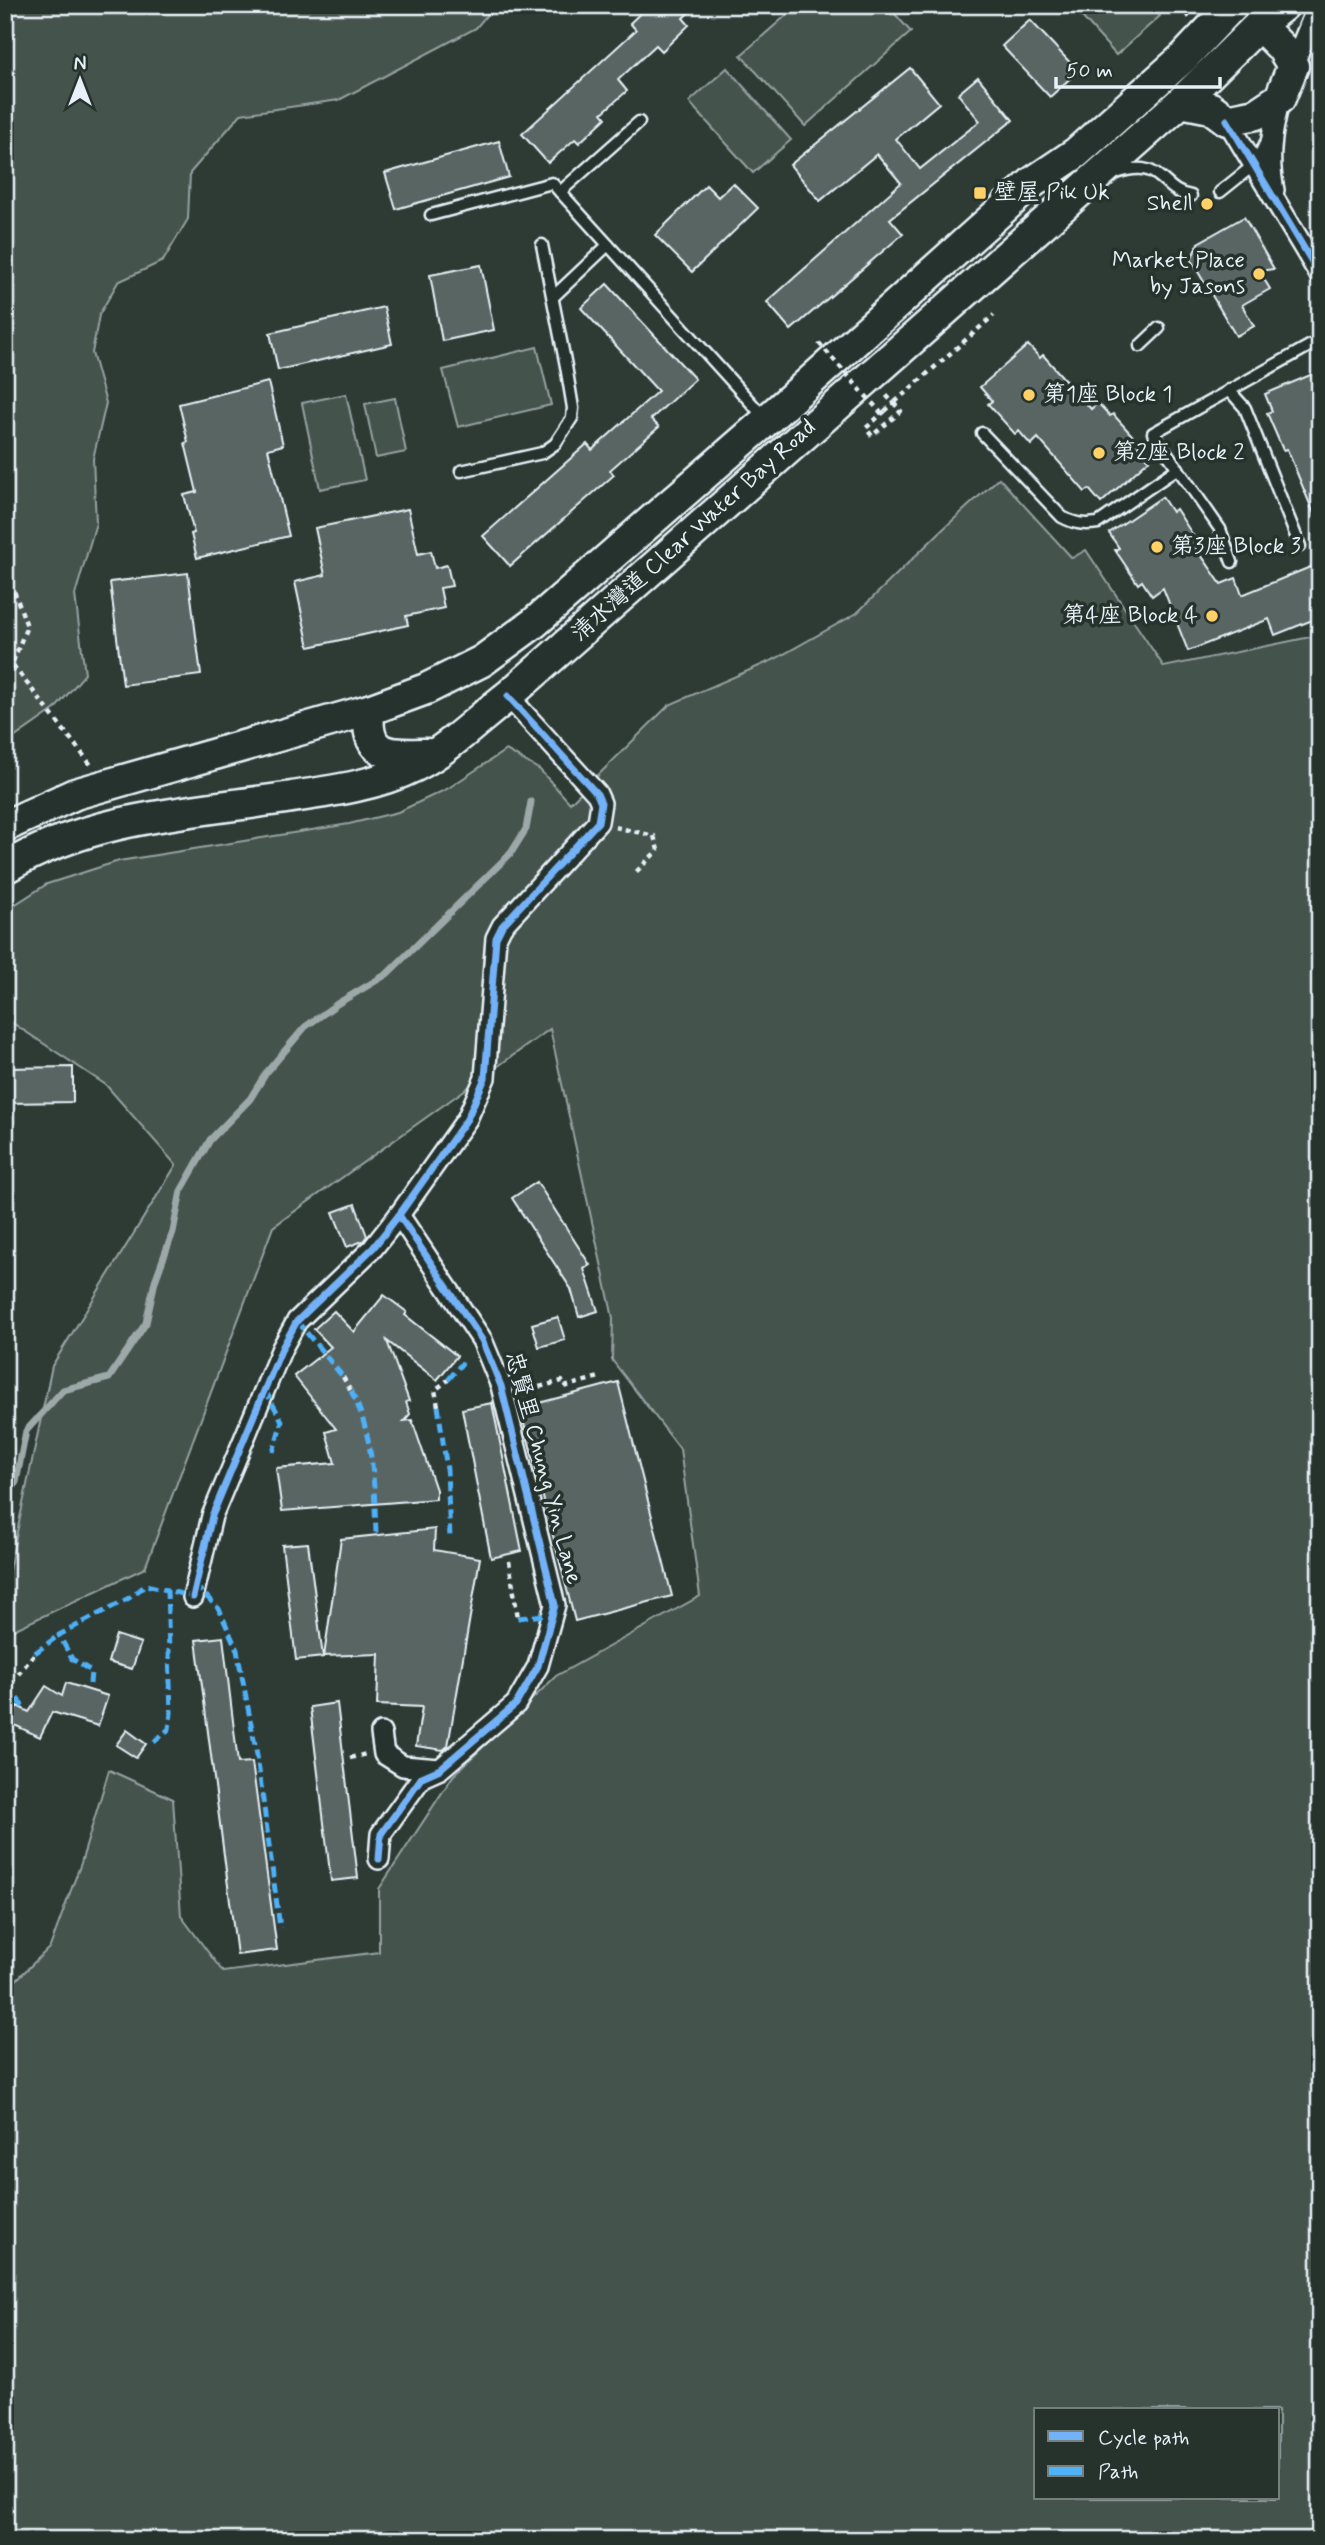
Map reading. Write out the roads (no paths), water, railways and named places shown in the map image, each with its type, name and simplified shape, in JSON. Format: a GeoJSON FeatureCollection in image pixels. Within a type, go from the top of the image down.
{"type":"FeatureCollection","features":[{"type":"Feature","properties":{"kind":"main road","name":"清水灣道 Clear Water Bay Road"},"geometry":{"type":"LineString","coordinates":[[5,826],[75,794],[369,710],[426,689],[482,662],[534,624],[767,421],[1033,182],[1076,153],[1198,44],[1233,5]]}},
{"type":"Feature","properties":{"kind":"main road","name":"清水灣道 Clear Water Bay Road"},"geometry":{"type":"LineString","coordinates":[[5,868],[39,849],[95,829],[353,788],[414,766],[434,754],[508,696],[1181,102],[1259,25],[1284,5]]}},
{"type":"Feature","properties":{"kind":"main road"},"geometry":{"type":"LineString","coordinates":[[1181,102],[1211,108],[1227,120],[1256,114],[1280,98],[1293,66],[1282,48],[1259,25],[1198,44]]}},
{"type":"Feature","properties":{"kind":"main road"},"geometry":{"type":"LineString","coordinates":[[369,710],[368,727],[376,747],[388,754],[434,754]]}},
{"type":"Feature","properties":{"kind":"street"},"geometry":{"type":"LineString","coordinates":[[1293,66],[1318,5]]}},
{"type":"Feature","properties":{"kind":"street"},"geometry":{"type":"LineString","coordinates":[[1277,201],[1270,163],[1272,130],[1280,98]]}},
{"type":"Feature","properties":{"kind":"street"},"geometry":{"type":"LineString","coordinates":[[1227,120],[1320,275]]}},
{"type":"Feature","properties":{"kind":"street"},"geometry":{"type":"LineString","coordinates":[[193,1597],[212,1516],[297,1321],[373,1248],[467,1119],[485,1078],[496,938],[502,926],[597,822],[601,803],[597,794],[508,696]]}},
{"type":"Feature","properties":{"kind":"street","name":"忠賢里 Chung Yin Lane"},"geometry":{"type":"LineString","coordinates":[[379,1858],[381,1834],[422,1777],[440,1769],[516,1704],[538,1666],[555,1605],[503,1396],[482,1340],[399,1215]]}},
{"type":"Feature","properties":{"kind":"street"},"geometry":{"type":"LineString","coordinates":[[381,1734],[384,1754],[403,1766],[440,1769]]}},
{"type":"Feature","properties":{"kind":"lane"},"geometry":{"type":"LineString","coordinates":[[561,191],[639,122]]}},
{"type":"Feature","properties":{"kind":"lane"},"geometry":{"type":"LineString","coordinates":[[1220,191],[1255,164],[1272,130]]}},
{"type":"Feature","properties":{"kind":"lane"},"geometry":{"type":"LineString","coordinates":[[1088,183],[1139,169],[1160,175],[1178,192],[1191,196]]}},
{"type":"Feature","properties":{"kind":"lane"},"geometry":{"type":"LineString","coordinates":[[431,215],[552,183],[767,421]]}},
{"type":"Feature","properties":{"kind":"lane"},"geometry":{"type":"LineString","coordinates":[[461,471],[542,453],[555,444],[571,421],[573,408],[542,244]]}},
{"type":"Feature","properties":{"kind":"lane"},"geometry":{"type":"LineString","coordinates":[[553,297],[608,245]]}},
{"type":"Feature","properties":{"kind":"lane"},"geometry":{"type":"LineString","coordinates":[[1140,346],[1159,328]]}},
{"type":"Feature","properties":{"kind":"lane"},"geometry":{"type":"LineString","coordinates":[[1232,562],[1220,529],[1153,433],[1320,340]]}},
{"type":"Feature","properties":{"kind":"lane"},"geometry":{"type":"LineString","coordinates":[[1229,390],[1245,408],[1300,546]]}},
{"type":"Feature","properties":{"kind":"lane"},"geometry":{"type":"LineString","coordinates":[[982,433],[1062,517],[1073,523],[1098,523],[1178,468]]}},
{"type":"Feature","properties":{"kind":"waterway"},"geometry":{"type":"LineString","coordinates":[[5,1501],[16,1482],[26,1431],[63,1390],[109,1378],[146,1323],[155,1281],[173,1232],[181,1191],[210,1140],[250,1099],[266,1073],[305,1027],[387,974],[511,853],[526,829],[531,802]]}},
{"type":"Feature","properties":{"kind":"place","name":"壁屋 Pik Uk"},"geometry":{"type":"Point","coordinates":[980,193]}},
{"type":"Feature","properties":{"kind":"place","name":"Shell"},"geometry":{"type":"Point","coordinates":[1207,204]}},
{"type":"Feature","properties":{"kind":"place","name":"Market Place by Jasons"},"geometry":{"type":"Point","coordinates":[1259,274]}},
{"type":"Feature","properties":{"kind":"place","name":"第1座 Block 1"},"geometry":{"type":"Point","coordinates":[1029,395]}},
{"type":"Feature","properties":{"kind":"place","name":"第2座 Block 2"},"geometry":{"type":"Point","coordinates":[1099,453]}},
{"type":"Feature","properties":{"kind":"place","name":"第3座 Block 3"},"geometry":{"type":"Point","coordinates":[1157,547]}},
{"type":"Feature","properties":{"kind":"place","name":"第4座 Block 4"},"geometry":{"type":"Point","coordinates":[1212,616]}}]}
